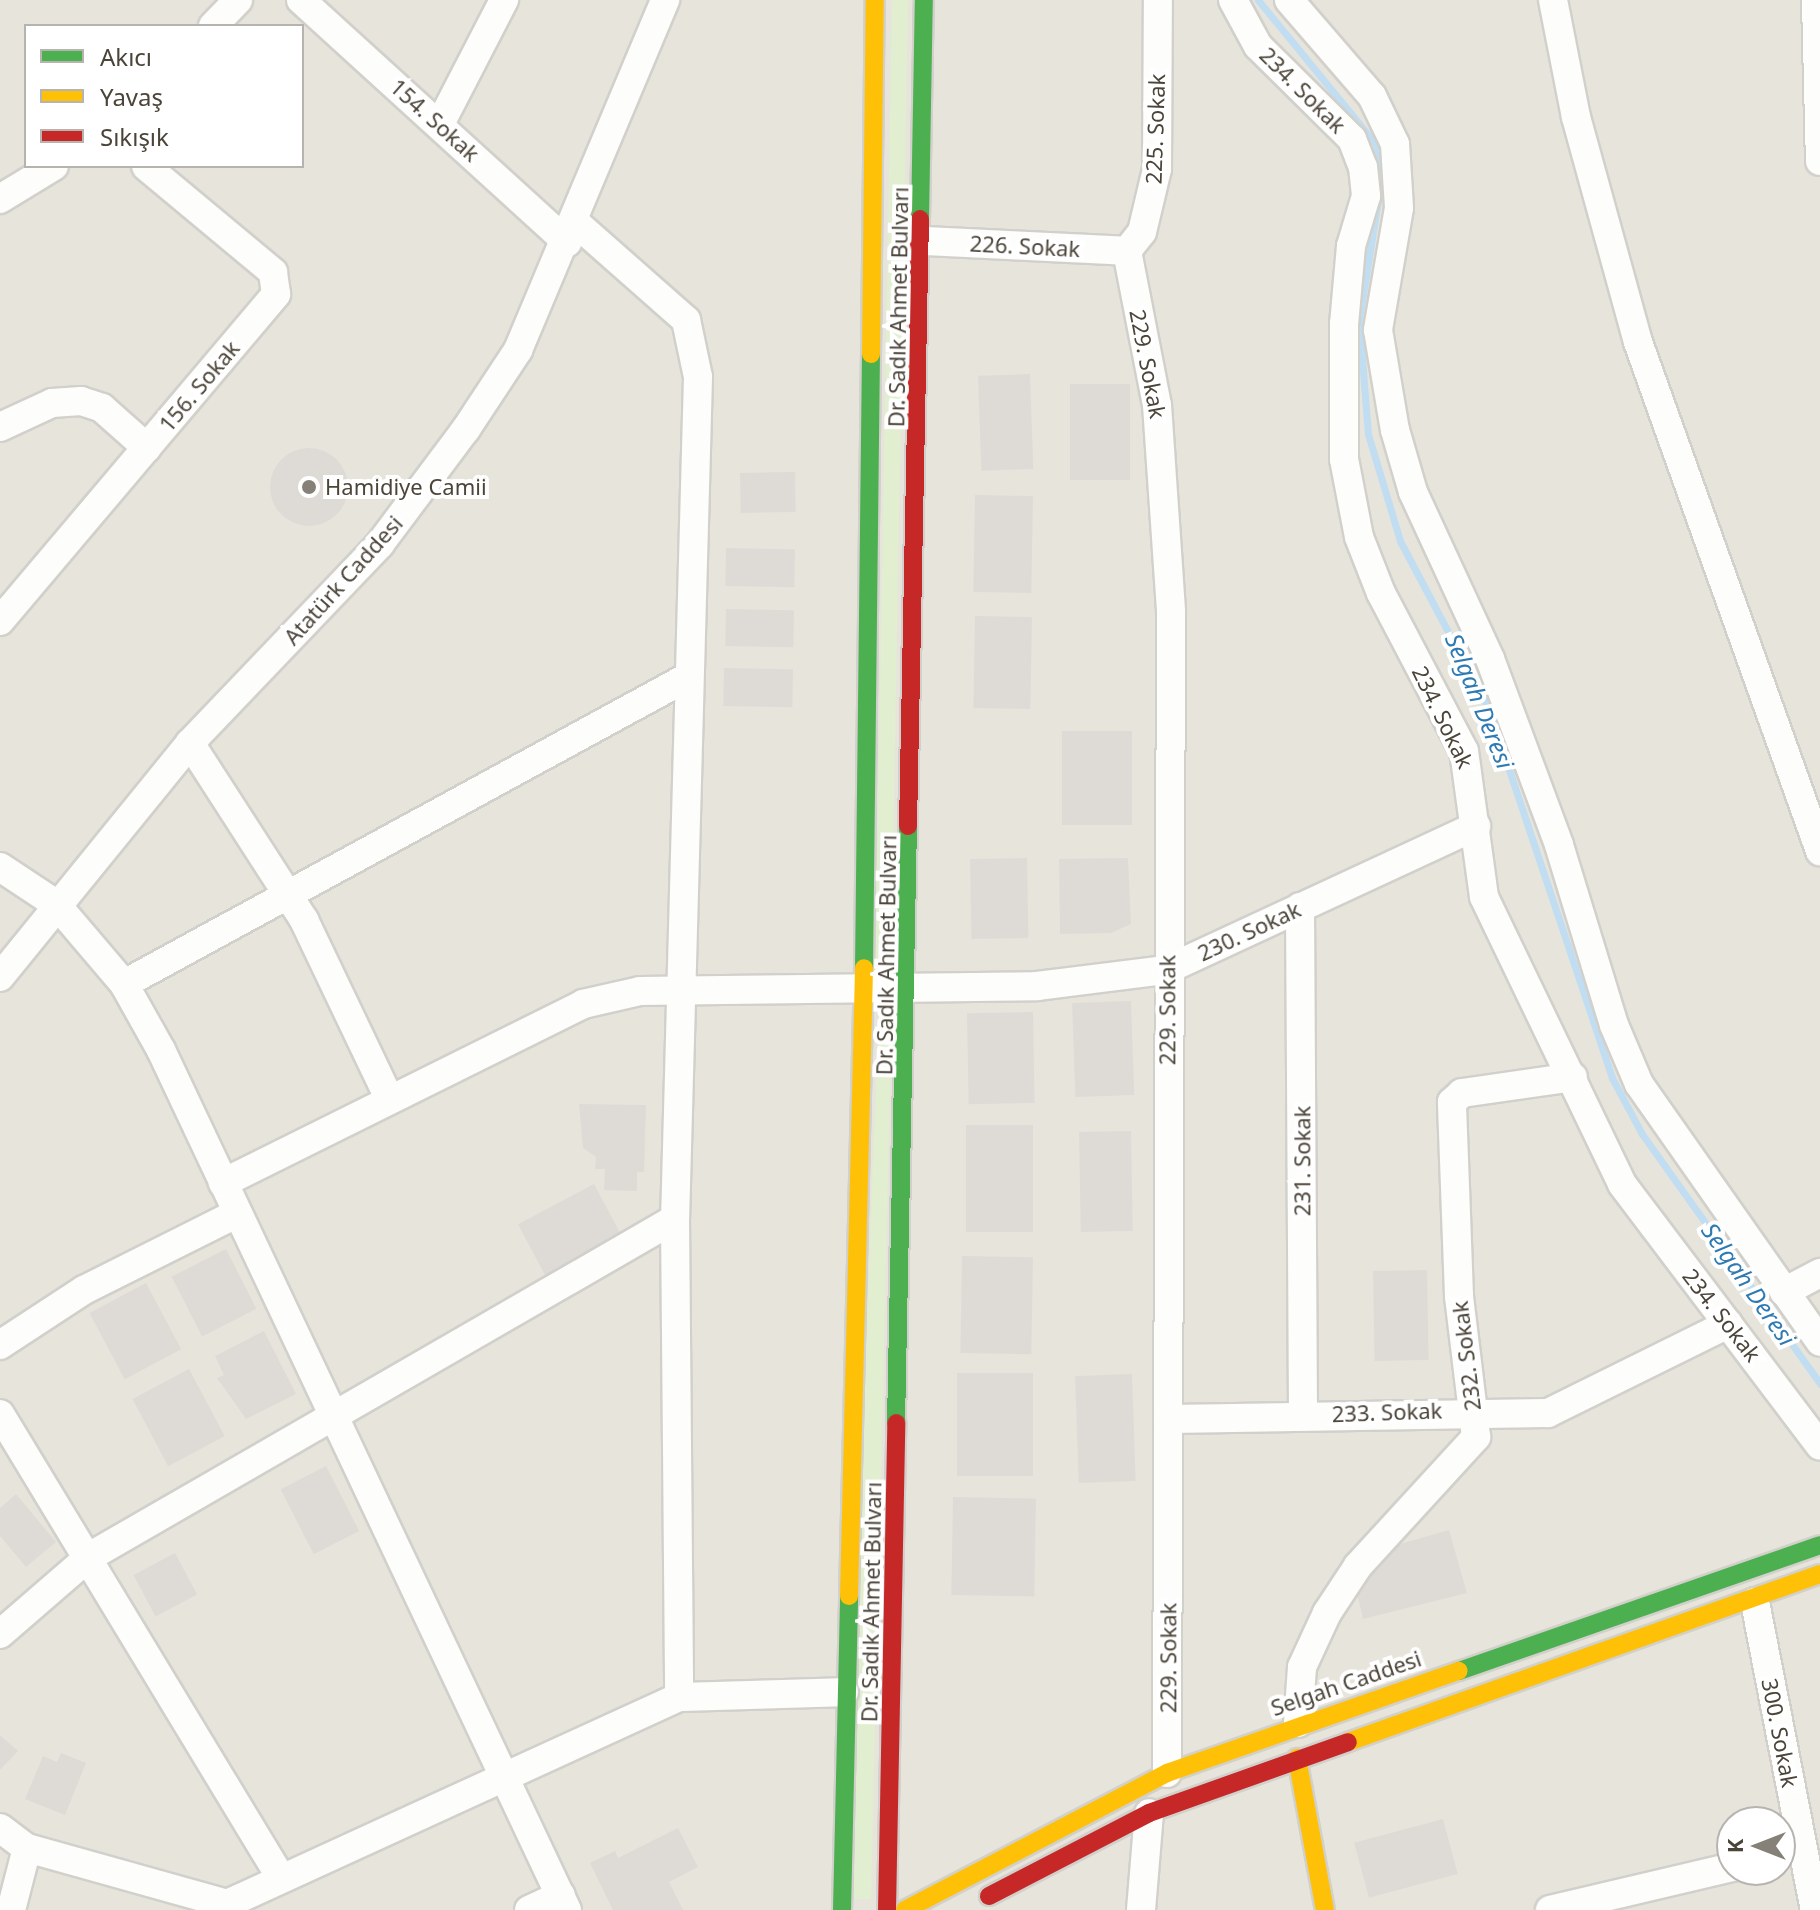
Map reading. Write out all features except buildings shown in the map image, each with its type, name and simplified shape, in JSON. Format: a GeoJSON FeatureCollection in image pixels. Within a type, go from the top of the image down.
{"type":"FeatureCollection","features":[{"type":"Feature","properties":{"kind":"main road","name":"Dr. Sadık Ahmet Bulvarı"},"geometry":{"type":"LineString","coordinates":[[842,1910],[844,1692],[864,987],[875,0]]}},
{"type":"Feature","properties":{"kind":"main road","name":"Dr. Sadık Ahmet Bulvarı"},"geometry":{"type":"LineString","coordinates":[[887,1910],[924,241],[924,0]]}},
{"type":"Feature","properties":{"kind":"main road","name":"Selgah Caddesi"},"geometry":{"type":"LineString","coordinates":[[905,1910],[1167,1773],[1298,1723],[1820,1545]]}},
{"type":"Feature","properties":{"kind":"main road"},"geometry":{"type":"LineString","coordinates":[[975,1903],[1149,1813],[1297,1758],[1755,1602],[1820,1574]]}},
{"type":"Feature","properties":{"kind":"main road"},"geometry":{"type":"LineString","coordinates":[[1297,1758],[1325,1910]]}},
{"type":"Feature","properties":{"kind":"street"},"geometry":{"type":"LineString","coordinates":[[215,24],[238,0]]}},
{"type":"Feature","properties":{"kind":"street","name":"154. Sokak"},"geometry":{"type":"LineString","coordinates":[[301,0],[440,124],[686,320],[696,343],[686,678],[683,990],[675,1219],[679,1697]]}},
{"type":"Feature","properties":{"kind":"street"},"geometry":{"type":"LineString","coordinates":[[440,124],[504,0]]}},
{"type":"Feature","properties":{"kind":"street","name":"Atatürk Caddesi"},"geometry":{"type":"LineString","coordinates":[[0,977],[56,904],[190,743],[380,544],[427,483],[518,350],[572,232],[665,0]]}},
{"type":"Feature","properties":{"kind":"street","name":"225. Sokak"},"geometry":{"type":"LineString","coordinates":[[1127,251],[1142,232],[1157,169],[1158,0]]}},
{"type":"Feature","properties":{"kind":"street","name":"234. Sokak"},"geometry":{"type":"LineString","coordinates":[[1233,0],[1258,46],[1352,139],[1363,167],[1366,196],[1351,246],[1344,324],[1344,459],[1359,537],[1381,593],[1464,751],[1484,897],[1622,1184],[1820,1446]]}},
{"type":"Feature","properties":{"kind":"street"},"geometry":{"type":"LineString","coordinates":[[1289,0],[1372,96],[1395,144],[1399,208],[1378,330],[1395,430],[1413,492],[1490,659],[1559,845],[1614,1025],[1639,1084],[1820,1342]]}},
{"type":"Feature","properties":{"kind":"street"},"geometry":{"type":"LineString","coordinates":[[1553,0],[1576,117],[1638,342],[1820,851]]}},
{"type":"Feature","properties":{"kind":"street"},"geometry":{"type":"LineString","coordinates":[[1816,0],[1820,161]]}},
{"type":"Feature","properties":{"kind":"street"},"geometry":{"type":"LineString","coordinates":[[0,199],[51,168]]}},
{"type":"Feature","properties":{"kind":"street","name":"156. Sokak"},"geometry":{"type":"LineString","coordinates":[[0,621],[276,294],[273,272],[148,168]]}},
{"type":"Feature","properties":{"kind":"street","name":"226. Sokak"},"geometry":{"type":"LineString","coordinates":[[924,241],[1127,251]]}},
{"type":"Feature","properties":{"kind":"street","name":"229. Sokak"},"geometry":{"type":"LineString","coordinates":[[1127,251],[1166,485],[1173,751],[1166,970],[1169,1419],[1167,1773]]}},
{"type":"Feature","properties":{"kind":"street"},"geometry":{"type":"LineString","coordinates":[[0,427],[52,403],[81,401],[102,408],[147,448]]}},
{"type":"Feature","properties":{"kind":"street"},"geometry":{"type":"LineString","coordinates":[[124,984],[686,678]]}},
{"type":"Feature","properties":{"kind":"street"},"geometry":{"type":"LineString","coordinates":[[190,743],[287,895],[390,1100]]}},
{"type":"Feature","properties":{"kind":"street","name":"230. Sokak"},"geometry":{"type":"LineString","coordinates":[[223,1183],[583,1004],[683,990],[1037,986],[1166,970],[1476,826]]}},
{"type":"Feature","properties":{"kind":"street"},"geometry":{"type":"LineString","coordinates":[[0,867],[56,904],[124,984],[223,1183],[330,1417],[506,1774],[564,1902],[529,1910]]}},
{"type":"Feature","properties":{"kind":"street","name":"231. Sokak"},"geometry":{"type":"LineString","coordinates":[[1300,907],[1303,1415]]}},
{"type":"Feature","properties":{"kind":"street","name":"232. Sokak"},"geometry":{"type":"LineString","coordinates":[[1298,1723],[1302,1667],[1327,1613],[1358,1566],[1470,1449],[1476,1437],[1459,1296],[1452,1102],[1462,1093],[1573,1077]]}},
{"type":"Feature","properties":{"kind":"street"},"geometry":{"type":"LineString","coordinates":[[0,1345],[84,1290],[236,1214]]}},
{"type":"Feature","properties":{"kind":"street"},"geometry":{"type":"LineString","coordinates":[[0,1634],[89,1557],[675,1219]]}},
{"type":"Feature","properties":{"kind":"street"},"geometry":{"type":"LineString","coordinates":[[1784,1292],[1820,1273]]}},
{"type":"Feature","properties":{"kind":"street","name":"233. Sokak"},"geometry":{"type":"LineString","coordinates":[[1169,1419],[1472,1410],[1548,1413],[1728,1324]]}},
{"type":"Feature","properties":{"kind":"street"},"geometry":{"type":"LineString","coordinates":[[0,1414],[281,1878]]}},
{"type":"Feature","properties":{"kind":"street","name":"300. Sokak"},"geometry":{"type":"LineString","coordinates":[[1755,1602],[1801,1851],[1815,1910]]}},
{"type":"Feature","properties":{"kind":"street"},"geometry":{"type":"LineString","coordinates":[[0,1828],[27,1848],[227,1907],[281,1878],[679,1697],[844,1692]]}},
{"type":"Feature","properties":{"kind":"street"},"geometry":{"type":"LineString","coordinates":[[1141,1910],[1149,1813]]}},
{"type":"Feature","properties":{"kind":"street"},"geometry":{"type":"LineString","coordinates":[[11,1910],[27,1848]]}},
{"type":"Feature","properties":{"kind":"street"},"geometry":{"type":"LineString","coordinates":[[1550,1910],[1716,1871]]}},
{"type":"Feature","properties":{"kind":"shaded area"},"geometry":{"type":"Polygon","coordinates":[[[0,0],[1820,0],[1820,1910],[0,1910],[0,0]]]}},
{"type":"Feature","properties":{"kind":"green space"},"geometry":{"type":"Polygon","coordinates":[[[892,0],[908,0],[891,970],[875,970],[892,0]]]}},
{"type":"Feature","properties":{"kind":"green space"},"geometry":{"type":"Polygon","coordinates":[[[879,1003],[892,1005],[871,1899],[845,1899],[879,1003]]]}},
{"type":"Feature","properties":{"kind":"waterway","name":"Selgah Deresi"},"geometry":{"type":"LineString","coordinates":[[1258,0],[1376,144],[1381,182],[1359,320],[1368,434],[1400,541],[1488,707],[1612,1078],[1642,1134],[1820,1384]]}},
{"type":"Feature","properties":{"kind":"traffic: fast"},"geometry":{"type":"LineString","coordinates":[[920,219],[924,0]]}},
{"type":"Feature","properties":{"kind":"traffic: fast"},"geometry":{"type":"LineString","coordinates":[[864,968],[871,354]]}},
{"type":"Feature","properties":{"kind":"traffic: fast"},"geometry":{"type":"LineString","coordinates":[[896,1423],[908,826]]}},
{"type":"Feature","properties":{"kind":"traffic: fast"},"geometry":{"type":"LineString","coordinates":[[1459,1671],[1820,1545]]}},
{"type":"Feature","properties":{"kind":"traffic: fast"},"geometry":{"type":"LineString","coordinates":[[842,1910],[849,1596]]}},
{"type":"Feature","properties":{"kind":"traffic: slow"},"geometry":{"type":"LineString","coordinates":[[871,354],[875,0]]}},
{"type":"Feature","properties":{"kind":"traffic: slow"},"geometry":{"type":"LineString","coordinates":[[849,1596],[864,968]]}},
{"type":"Feature","properties":{"kind":"traffic: slow"},"geometry":{"type":"LineString","coordinates":[[1348,1742],[1820,1574]]}},
{"type":"Feature","properties":{"kind":"traffic: slow"},"geometry":{"type":"LineString","coordinates":[[905,1910],[1167,1773],[1459,1671]]}},
{"type":"Feature","properties":{"kind":"traffic: slow"},"geometry":{"type":"LineString","coordinates":[[1297,1758],[1325,1910]]}},
{"type":"Feature","properties":{"kind":"traffic: jam"},"geometry":{"type":"LineString","coordinates":[[908,826],[920,219]]}},
{"type":"Feature","properties":{"kind":"traffic: jam"},"geometry":{"type":"LineString","coordinates":[[887,1910],[896,1423]]}},
{"type":"Feature","properties":{"kind":"traffic: jam"},"geometry":{"type":"LineString","coordinates":[[989,1896],[1149,1813],[1348,1742]]}},
{"type":"Feature","properties":{"kind":"place","name":"Hamidiye Camii"},"geometry":{"type":"Point","coordinates":[309,487]}}]}
